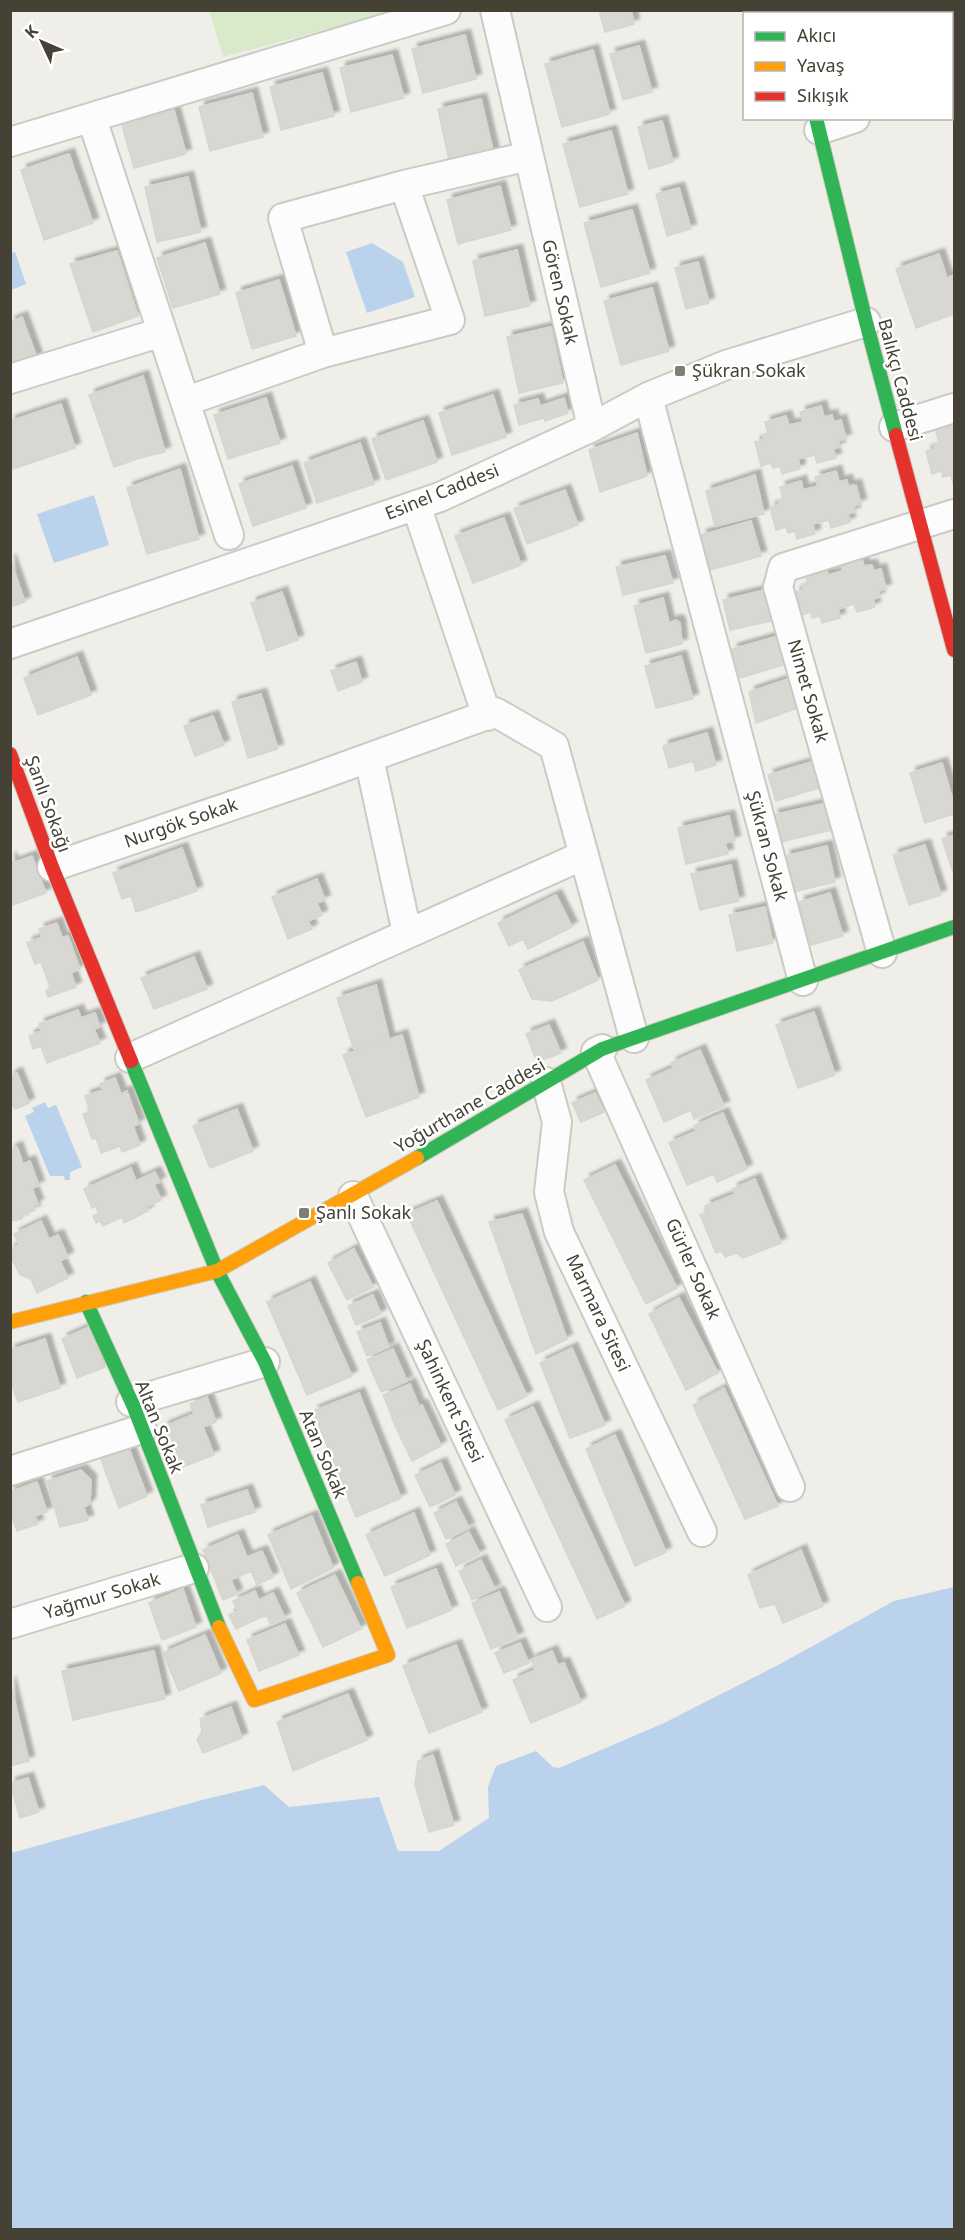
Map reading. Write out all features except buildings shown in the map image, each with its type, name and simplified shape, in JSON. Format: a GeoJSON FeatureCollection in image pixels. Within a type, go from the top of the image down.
{"type":"FeatureCollection","features":[{"type":"Feature","properties":{"kind":"main road","name":"Balıkçı Caddesi"},"geometry":{"type":"LineString","coordinates":[[818,124],[866,322],[954,650]]}},
{"type":"Feature","properties":{"kind":"main road","name":"Şanlı Sokağı"},"geometry":{"type":"LineString","coordinates":[[10,754],[52,867],[130,1058]]}},
{"type":"Feature","properties":{"kind":"main road","name":"Yoğurthane Caddesi"},"geometry":{"type":"LineString","coordinates":[[10,1322],[217,1271],[353,1196],[599,1050],[954,927]]}},
{"type":"Feature","properties":{"kind":"main road","name":"Atan Sokak"},"geometry":{"type":"LineString","coordinates":[[130,1058],[217,1271],[265,1362],[388,1655]]}},
{"type":"Feature","properties":{"kind":"main road","name":"Altan Sokak"},"geometry":{"type":"LineString","coordinates":[[86,1302],[142,1429],[194,1568],[232,1657],[254,1700],[388,1655]]}},
{"type":"Feature","properties":{"kind":"street"},"geometry":{"type":"LineString","coordinates":[[10,142],[446,10]]}},
{"type":"Feature","properties":{"kind":"street","name":"Gören Sokak"},"geometry":{"type":"LineString","coordinates":[[495,10],[591,427]]}},
{"type":"Feature","properties":{"kind":"street"},"geometry":{"type":"LineString","coordinates":[[818,124],[843,120]]}},
{"type":"Feature","properties":{"kind":"street"},"geometry":{"type":"LineString","coordinates":[[96,130],[229,535]]}},
{"type":"Feature","properties":{"kind":"street"},"geometry":{"type":"LineString","coordinates":[[323,353],[283,218],[529,156]]}},
{"type":"Feature","properties":{"kind":"street"},"geometry":{"type":"LineString","coordinates":[[201,396],[323,353],[450,320],[404,186]]}},
{"type":"Feature","properties":{"kind":"street","name":"Esinel Caddesi"},"geometry":{"type":"LineString","coordinates":[[10,644],[440,497],[648,398],[726,365],[866,322]]}},
{"type":"Feature","properties":{"kind":"street"},"geometry":{"type":"LineString","coordinates":[[10,380],[162,333]]}},
{"type":"Feature","properties":{"kind":"street","name":"Şükran Sokak"},"geometry":{"type":"LineString","coordinates":[[648,398],[803,981]]}},
{"type":"Feature","properties":{"kind":"street"},"geometry":{"type":"LineString","coordinates":[[894,427],[954,408]]}},
{"type":"Feature","properties":{"kind":"street"},"geometry":{"type":"LineString","coordinates":[[416,505],[486,716],[495,712],[554,746],[634,1038]]}},
{"type":"Feature","properties":{"kind":"street"},"geometry":{"type":"LineString","coordinates":[[920,524],[954,514]]}},
{"type":"Feature","properties":{"kind":"street","name":"Nimet Sokak"},"geometry":{"type":"LineString","coordinates":[[882,953],[778,586],[783,568],[920,524]]}},
{"type":"Feature","properties":{"kind":"street","name":"Nurgök Sokak"},"geometry":{"type":"LineString","coordinates":[[52,867],[486,716]]}},
{"type":"Feature","properties":{"kind":"street"},"geometry":{"type":"LineString","coordinates":[[369,758],[407,933]]}},
{"type":"Feature","properties":{"kind":"street"},"geometry":{"type":"LineString","coordinates":[[130,1058],[584,855]]}},
{"type":"Feature","properties":{"kind":"street","name":"Gürler Sokak"},"geometry":{"type":"LineString","coordinates":[[599,1050],[789,1487]]}},
{"type":"Feature","properties":{"kind":"street","name":"Marmara Sitesi"},"geometry":{"type":"LineString","coordinates":[[546,1082],[557,1122],[549,1192],[559,1232],[702,1532]]}},
{"type":"Feature","properties":{"kind":"street","name":"Şahinkent Sitesi"},"geometry":{"type":"LineString","coordinates":[[353,1196],[547,1607]]}},
{"type":"Feature","properties":{"kind":"street"},"geometry":{"type":"LineString","coordinates":[[131,1402],[265,1362]]}},
{"type":"Feature","properties":{"kind":"street"},"geometry":{"type":"LineString","coordinates":[[10,1471],[142,1429]]}},
{"type":"Feature","properties":{"kind":"street","name":"Yağmur Sokak"},"geometry":{"type":"LineString","coordinates":[[10,1624],[194,1568]]}},
{"type":"Feature","properties":{"kind":"green space"},"geometry":{"type":"Polygon","coordinates":[[[209,10],[397,11],[223,57],[209,10]]]}},
{"type":"Feature","properties":{"kind":"water"},"geometry":{"type":"Polygon","coordinates":[[[372,243],[403,262],[415,297],[367,313],[346,252],[372,243]]]}},
{"type":"Feature","properties":{"kind":"water"},"geometry":{"type":"Polygon","coordinates":[[[15,252],[26,284],[11,290],[11,253],[15,252]]]}},
{"type":"Feature","properties":{"kind":"water"},"geometry":{"type":"Polygon","coordinates":[[[94,495],[109,545],[54,563],[37,514],[94,495]]]}},
{"type":"Feature","properties":{"kind":"water"},"geometry":{"type":"Polygon","coordinates":[[[45,1102],[48,1108],[56,1105],[82,1167],[70,1172],[70,1180],[65,1180],[64,1176],[50,1176],[25,1116],[34,1112],[32,1108],[45,1102]]]}},
{"type":"Feature","properties":{"kind":"water"},"geometry":{"type":"Polygon","coordinates":[[[954,1587],[954,2229],[11,2229],[11,1853],[264,1785],[289,1807],[379,1797],[398,1851],[439,1851],[489,1818],[488,1787],[496,1766],[536,1751],[553,1767],[559,1768],[664,1723],[780,1664],[894,1601],[954,1587]]]}},
{"type":"Feature","properties":{"kind":"traffic: fast"},"geometry":{"type":"LineString","coordinates":[[816,120],[896,435]]}},
{"type":"Feature","properties":{"kind":"traffic: fast"},"geometry":{"type":"LineString","coordinates":[[417,1158],[602,1049],[954,927]]}},
{"type":"Feature","properties":{"kind":"traffic: fast"},"geometry":{"type":"LineString","coordinates":[[131,1061],[217,1271],[265,1362],[358,1583]]}},
{"type":"Feature","properties":{"kind":"traffic: fast"},"geometry":{"type":"LineString","coordinates":[[86,1302],[133,1405],[219,1627]]}},
{"type":"Feature","properties":{"kind":"traffic: slow"},"geometry":{"type":"LineString","coordinates":[[10,1322],[217,1271],[417,1158]]}},
{"type":"Feature","properties":{"kind":"traffic: slow"},"geometry":{"type":"LineString","coordinates":[[219,1627],[254,1700],[388,1655],[358,1583]]}},
{"type":"Feature","properties":{"kind":"traffic: jam"},"geometry":{"type":"LineString","coordinates":[[896,435],[954,650]]}},
{"type":"Feature","properties":{"kind":"traffic: jam"},"geometry":{"type":"LineString","coordinates":[[10,754],[52,867],[131,1061]]}},
{"type":"Feature","properties":{"kind":"place","name":"Şükran Sokak"},"geometry":{"type":"Point","coordinates":[680,371]}},
{"type":"Feature","properties":{"kind":"place","name":"Şanlı Sokak"},"geometry":{"type":"Point","coordinates":[304,1213]}}]}
